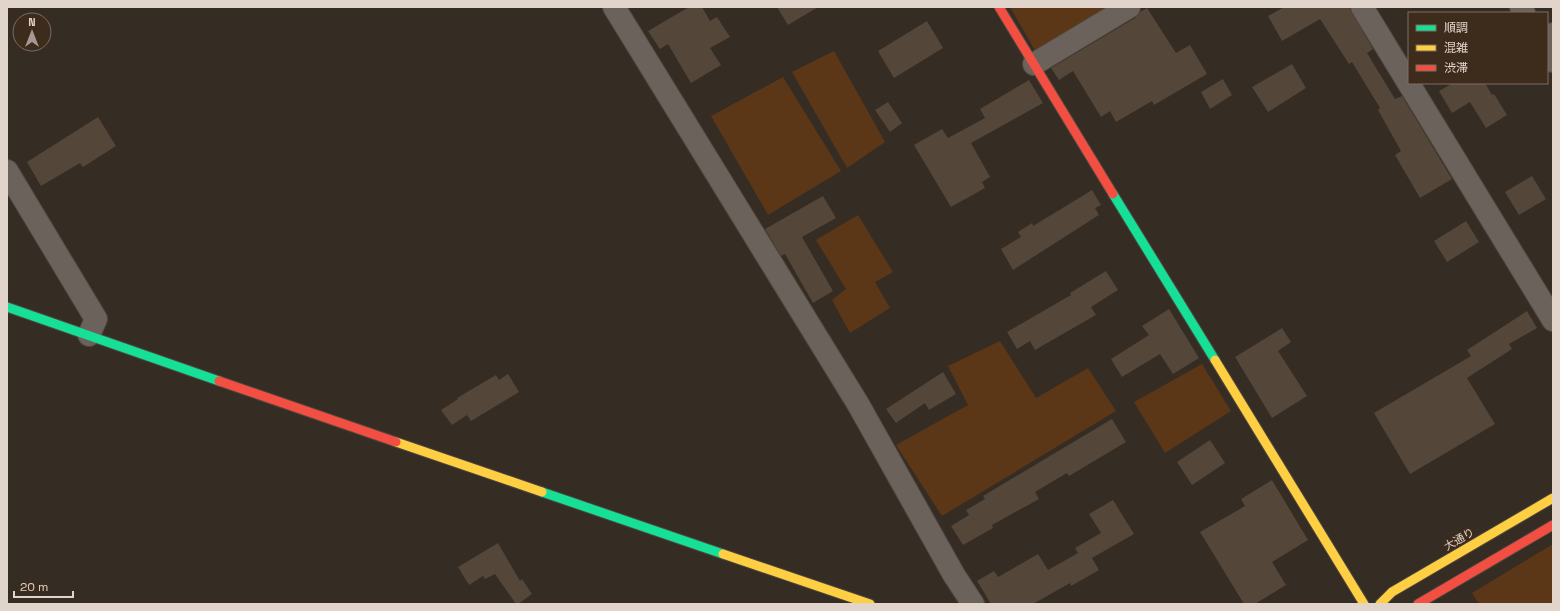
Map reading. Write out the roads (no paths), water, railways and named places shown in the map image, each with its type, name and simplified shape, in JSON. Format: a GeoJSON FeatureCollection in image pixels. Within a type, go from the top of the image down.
{"type":"FeatureCollection","features":[{"type":"Feature","properties":{"kind":"street"},"geometry":{"type":"LineString","coordinates":[[614,7],[858,404],[954,575],[973,604]]}},
{"type":"Feature","properties":{"kind":"street"},"geometry":{"type":"LineString","coordinates":[[999,7],[1364,604]]}},
{"type":"Feature","properties":{"kind":"street"},"geometry":{"type":"LineString","coordinates":[[1034,64],[1129,7]]}},
{"type":"Feature","properties":{"kind":"street"},"geometry":{"type":"LineString","coordinates":[[1362,7],[1408,82]]}},
{"type":"Feature","properties":{"kind":"street"},"geometry":{"type":"LineString","coordinates":[[1409,84],[1553,320]]}},
{"type":"Feature","properties":{"kind":"street"},"geometry":{"type":"LineString","coordinates":[[7,171],[96,319],[89,335]]}},
{"type":"Feature","properties":{"kind":"street"},"geometry":{"type":"LineString","coordinates":[[7,307],[89,335],[135,353],[870,604]]}},
{"type":"Feature","properties":{"kind":"street","name":"大通り"},"geometry":{"type":"LineString","coordinates":[[1380,604],[1392,592],[1553,498]]}},
{"type":"Feature","properties":{"kind":"street"},"geometry":{"type":"LineString","coordinates":[[1418,604],[1553,525]]}}]}
